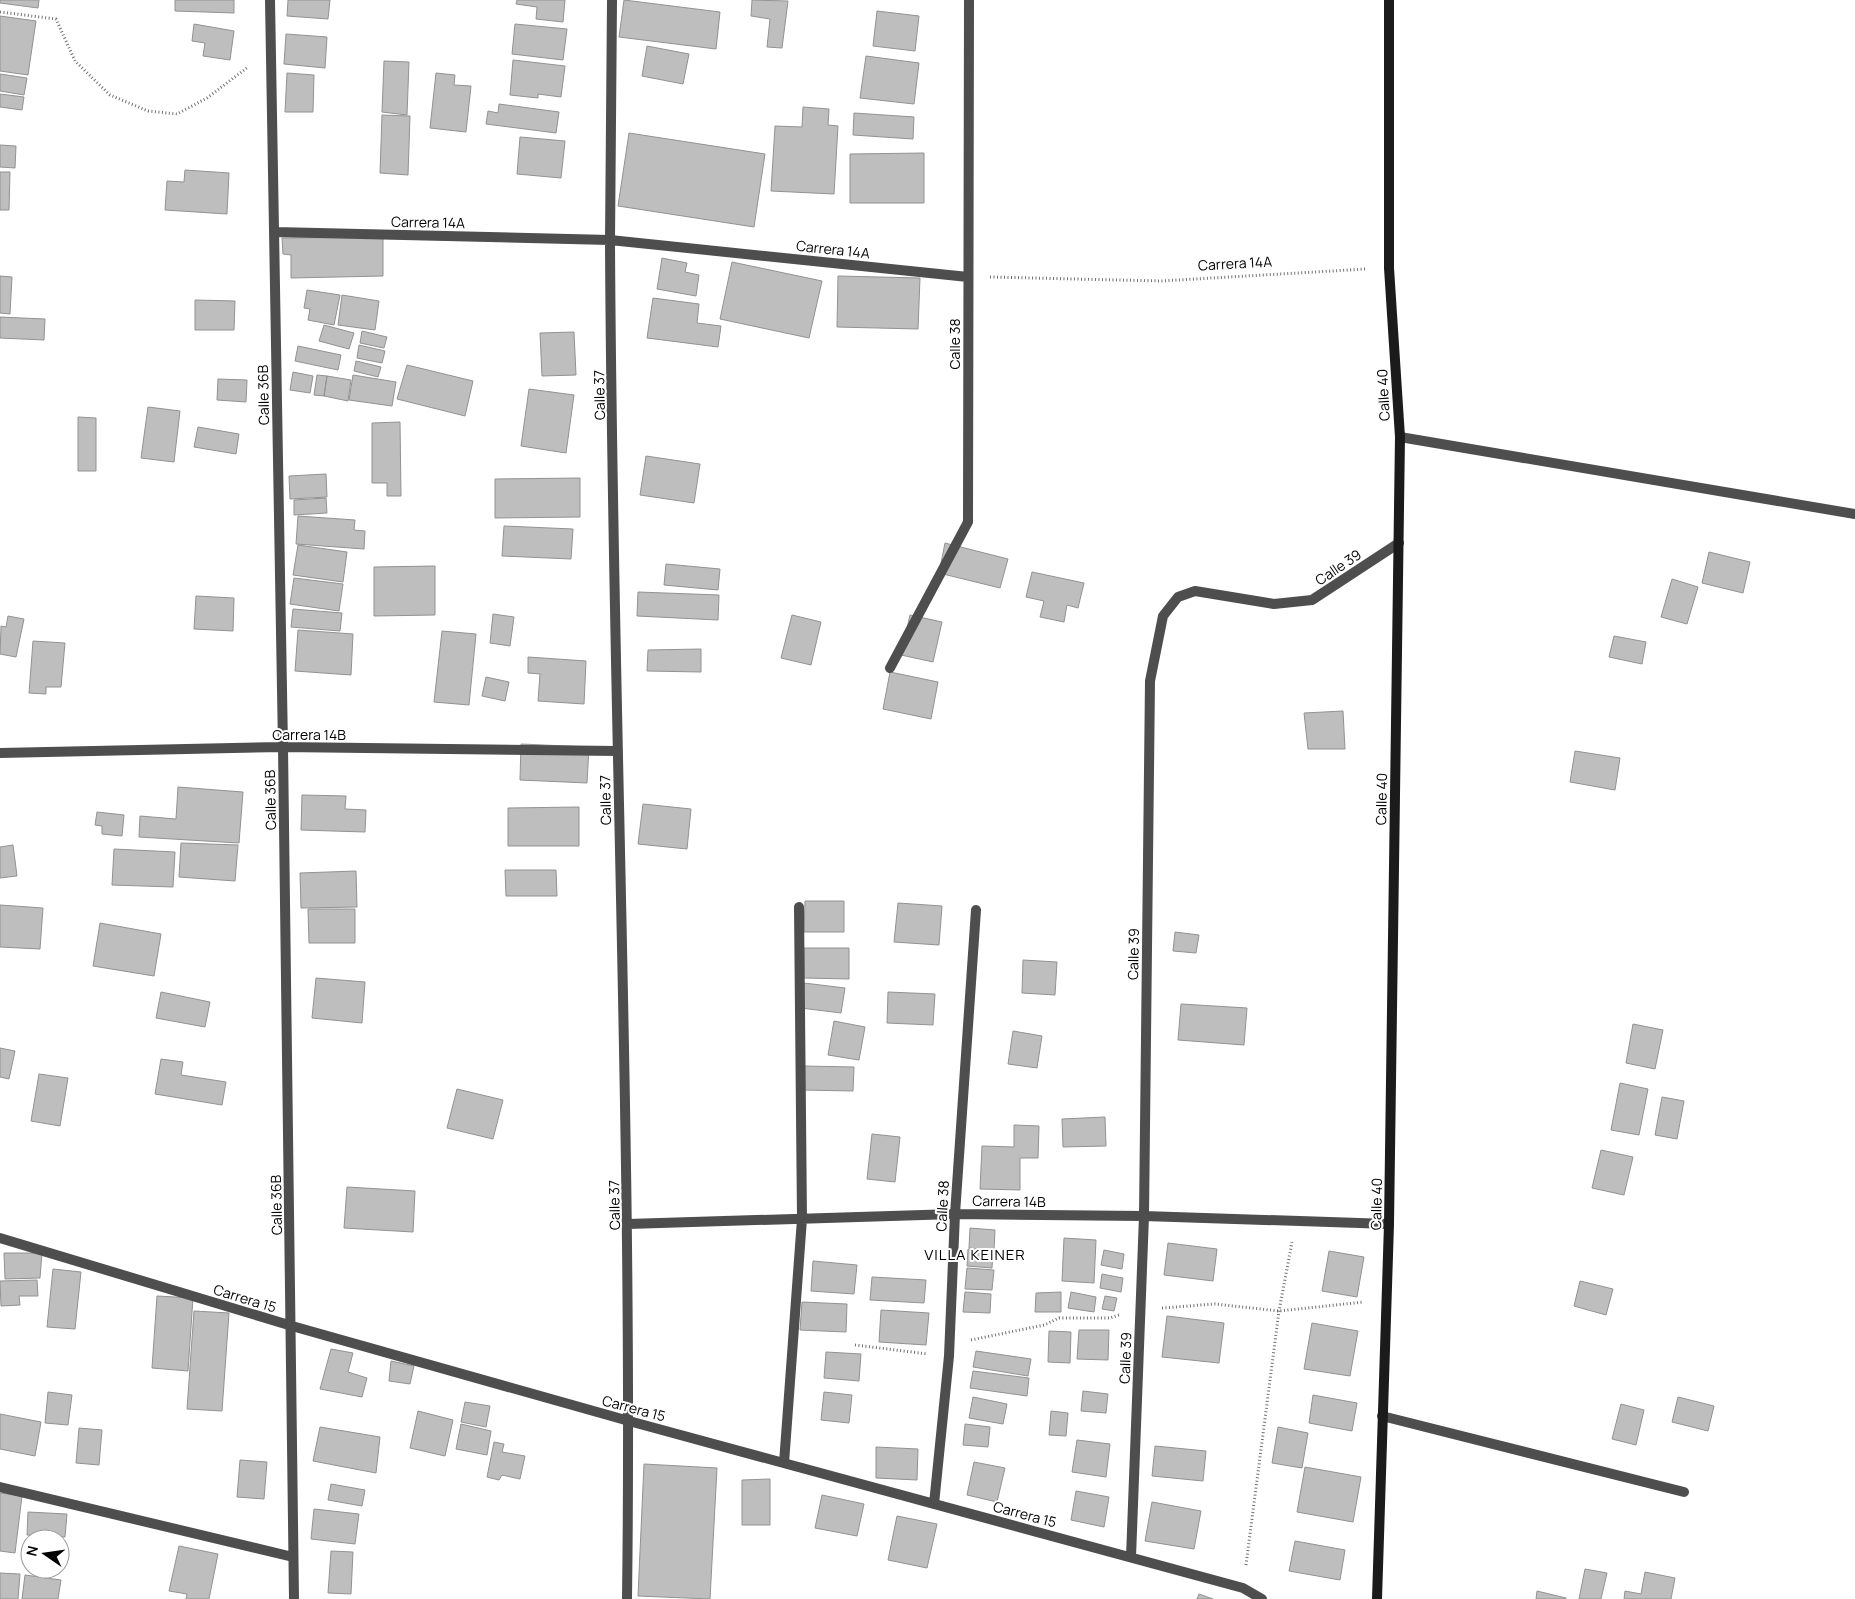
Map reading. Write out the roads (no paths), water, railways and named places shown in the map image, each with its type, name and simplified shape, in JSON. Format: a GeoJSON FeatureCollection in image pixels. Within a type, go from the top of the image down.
{"type":"FeatureCollection","features":[{"type":"Feature","properties":{"kind":"street","name":"Calle 36B"},"geometry":{"type":"LineString","coordinates":[[270,0],[269,51],[275,232],[292,1326],[294,1599]]}},
{"type":"Feature","properties":{"kind":"street","name":"Calle 37"},"geometry":{"type":"LineString","coordinates":[[612,0],[610,240],[628,1224],[629,1421],[627,1599]]}},
{"type":"Feature","properties":{"kind":"street","name":"Calle 38"},"geometry":{"type":"LineString","coordinates":[[890,668],[968,522],[969,0]]}},
{"type":"Feature","properties":{"kind":"street","name":"Calle 40"},"geometry":{"type":"LineString","coordinates":[[1377,1599],[1389,1224],[1400,437],[1389,268],[1389,0]]}},
{"type":"Feature","properties":{"kind":"street","name":"Carrera 14A"},"geometry":{"type":"LineString","coordinates":[[275,232],[610,240],[968,276]]}},
{"type":"Feature","properties":{"kind":"street"},"geometry":{"type":"LineString","coordinates":[[1400,437],[1855,514]]}},
{"type":"Feature","properties":{"kind":"street","name":"Calle 39"},"geometry":{"type":"LineString","coordinates":[[1131,1557],[1144,1216],[1150,681],[1163,616],[1178,597],[1195,591],[1274,604],[1312,600],[1398,543]]}},
{"type":"Feature","properties":{"kind":"street","name":"Carrera 14B"},"geometry":{"type":"LineString","coordinates":[[0,753],[283,747],[618,751]]}},
{"type":"Feature","properties":{"kind":"street"},"geometry":{"type":"LineString","coordinates":[[784,1463],[802,1218],[799,907]]}},
{"type":"Feature","properties":{"kind":"street","name":"Calle 38"},"geometry":{"type":"LineString","coordinates":[[934,1504],[949,1356],[955,1214],[976,910]]}},
{"type":"Feature","properties":{"kind":"street","name":"Carrera 14B"},"geometry":{"type":"LineString","coordinates":[[628,1224],[955,1214],[1144,1216],[1295,1223],[1389,1224]]}},
{"type":"Feature","properties":{"kind":"street","name":"Carrera 15"},"geometry":{"type":"LineString","coordinates":[[0,1238],[292,1326],[629,1421],[1243,1588],[1262,1599]]}},
{"type":"Feature","properties":{"kind":"street"},"geometry":{"type":"LineString","coordinates":[[1382,1416],[1684,1492]]}},
{"type":"Feature","properties":{"kind":"street"},"geometry":{"type":"LineString","coordinates":[[0,1487],[293,1556]]}},
{"type":"Feature","properties":{"kind":"district","name":"VILLA KEINER"},"geometry":{"type":"Point","coordinates":[975,1254]}}]}
